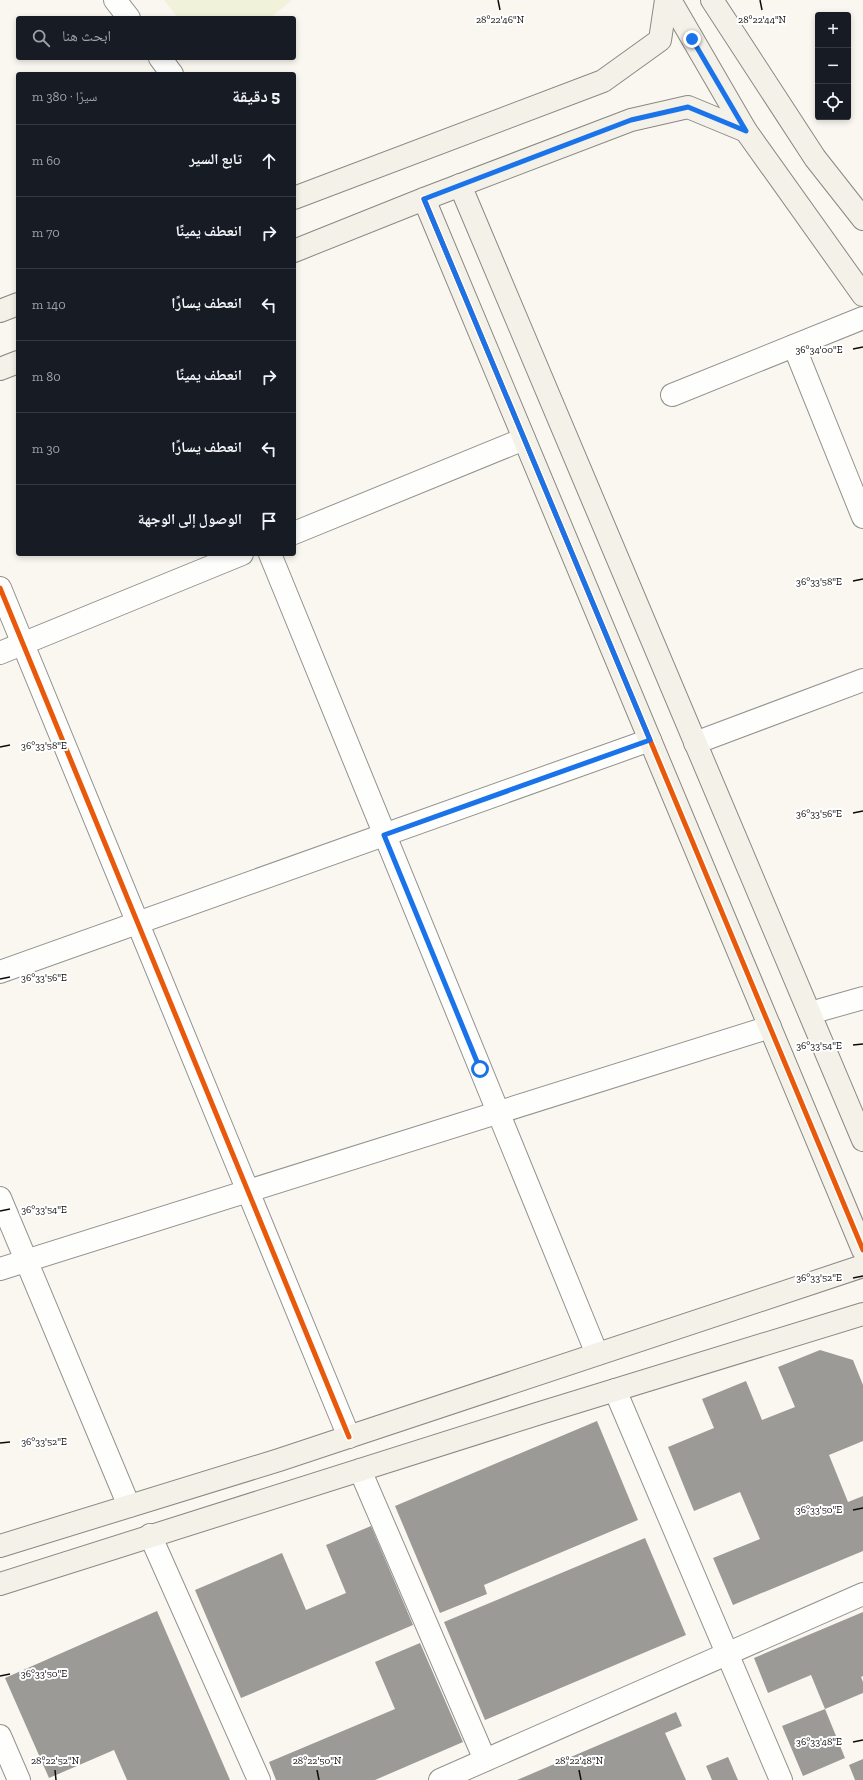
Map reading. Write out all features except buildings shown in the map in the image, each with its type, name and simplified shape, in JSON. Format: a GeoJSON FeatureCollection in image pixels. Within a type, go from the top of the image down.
{"type":"FeatureCollection","features":[{"type":"Feature","properties":{"kind":"street"},"geometry":{"type":"LineString","coordinates":[[115,0],[127,16]]}},
{"type":"Feature","properties":{"kind":"street"},"geometry":{"type":"LineString","coordinates":[[296,197],[603,81],[660,40],[666,0]]}},
{"type":"Feature","properties":{"kind":"street"},"geometry":{"type":"LineString","coordinates":[[670,0],[746,131],[863,294]]}},
{"type":"Feature","properties":{"kind":"street"},"geometry":{"type":"LineString","coordinates":[[712,0],[815,158],[863,219]]}},
{"type":"Feature","properties":{"kind":"street"},"geometry":{"type":"LineString","coordinates":[[162,60],[170,72]]}},
{"type":"Feature","properties":{"kind":"street"},"geometry":{"type":"LineString","coordinates":[[296,250],[460,185],[631,120],[688,107],[746,131]]}},
{"type":"Feature","properties":{"kind":"street"},"geometry":{"type":"LineString","coordinates":[[460,185],[863,1140]]}},
{"type":"Feature","properties":{"kind":"street"},"geometry":{"type":"LineString","coordinates":[[424,199],[863,1250]]}},
{"type":"Feature","properties":{"kind":"street"},"geometry":{"type":"LineString","coordinates":[[0,311],[16,305]]}},
{"type":"Feature","properties":{"kind":"street"},"geometry":{"type":"LineString","coordinates":[[672,395],[863,318]]}},
{"type":"Feature","properties":{"kind":"street"},"geometry":{"type":"LineString","coordinates":[[794,346],[863,517]]}},
{"type":"Feature","properties":{"kind":"street"},"geometry":{"type":"LineString","coordinates":[[0,369],[16,363]]}},
{"type":"Feature","properties":{"kind":"street"},"geometry":{"type":"LineString","coordinates":[[296,532],[524,439]]}},
{"type":"Feature","properties":{"kind":"street"},"geometry":{"type":"LineString","coordinates":[[0,653],[237,556]]}},
{"type":"Feature","properties":{"kind":"street"},"geometry":{"type":"LineString","coordinates":[[271,556],[597,1354]]}},
{"type":"Feature","properties":{"kind":"street"},"geometry":{"type":"LineString","coordinates":[[0,588],[349,1437]]}},
{"type":"Feature","properties":{"kind":"street"},"geometry":{"type":"LineString","coordinates":[[695,743],[863,680]]}},
{"type":"Feature","properties":{"kind":"street"},"geometry":{"type":"LineString","coordinates":[[0,972],[650,740]]}},
{"type":"Feature","properties":{"kind":"street"},"geometry":{"type":"LineString","coordinates":[[810,1013],[863,998]]}},
{"type":"Feature","properties":{"kind":"street"},"geometry":{"type":"LineString","coordinates":[[0,1269],[770,1027]]}},
{"type":"Feature","properties":{"kind":"street"},"geometry":{"type":"LineString","coordinates":[[0,1198],[129,1506]]}},
{"type":"Feature","properties":{"kind":"street"},"geometry":{"type":"LineString","coordinates":[[0,1546],[349,1437],[863,1266]]}},
{"type":"Feature","properties":{"kind":"street"},"geometry":{"type":"LineString","coordinates":[[0,1584],[150,1535],[863,1314]]}},
{"type":"Feature","properties":{"kind":"street"},"geometry":{"type":"LineString","coordinates":[[615,1390],[781,1780]]}},
{"type":"Feature","properties":{"kind":"street"},"geometry":{"type":"LineString","coordinates":[[360,1470],[485,1760]]}},
{"type":"Feature","properties":{"kind":"street"},"geometry":{"type":"LineString","coordinates":[[150,1535],[259,1780]]}},
{"type":"Feature","properties":{"kind":"street"},"geometry":{"type":"LineString","coordinates":[[440,1780],[863,1594]]}},
{"type":"Feature","properties":{"kind":"street"},"geometry":{"type":"LineString","coordinates":[[0,1736],[19,1780]]}},
{"type":"Feature","properties":{"kind":"green space"},"geometry":{"type":"Polygon","coordinates":[[[164,0],[292,0],[272,16],[176,16],[164,0]]]}},
{"type":"Feature","properties":{"kind":"cycle path"},"geometry":{"type":"LineString","coordinates":[[424,199],[863,1250]]}},
{"type":"Feature","properties":{"kind":"cycle path"},"geometry":{"type":"LineString","coordinates":[[0,588],[349,1437]]}},
{"type":"Feature","properties":{"kind":"route"},"geometry":{"type":"LineString","coordinates":[[480,1069],[384,835],[650,740],[424,199],[631,120],[688,107],[746,131],[692,39]]}}]}
